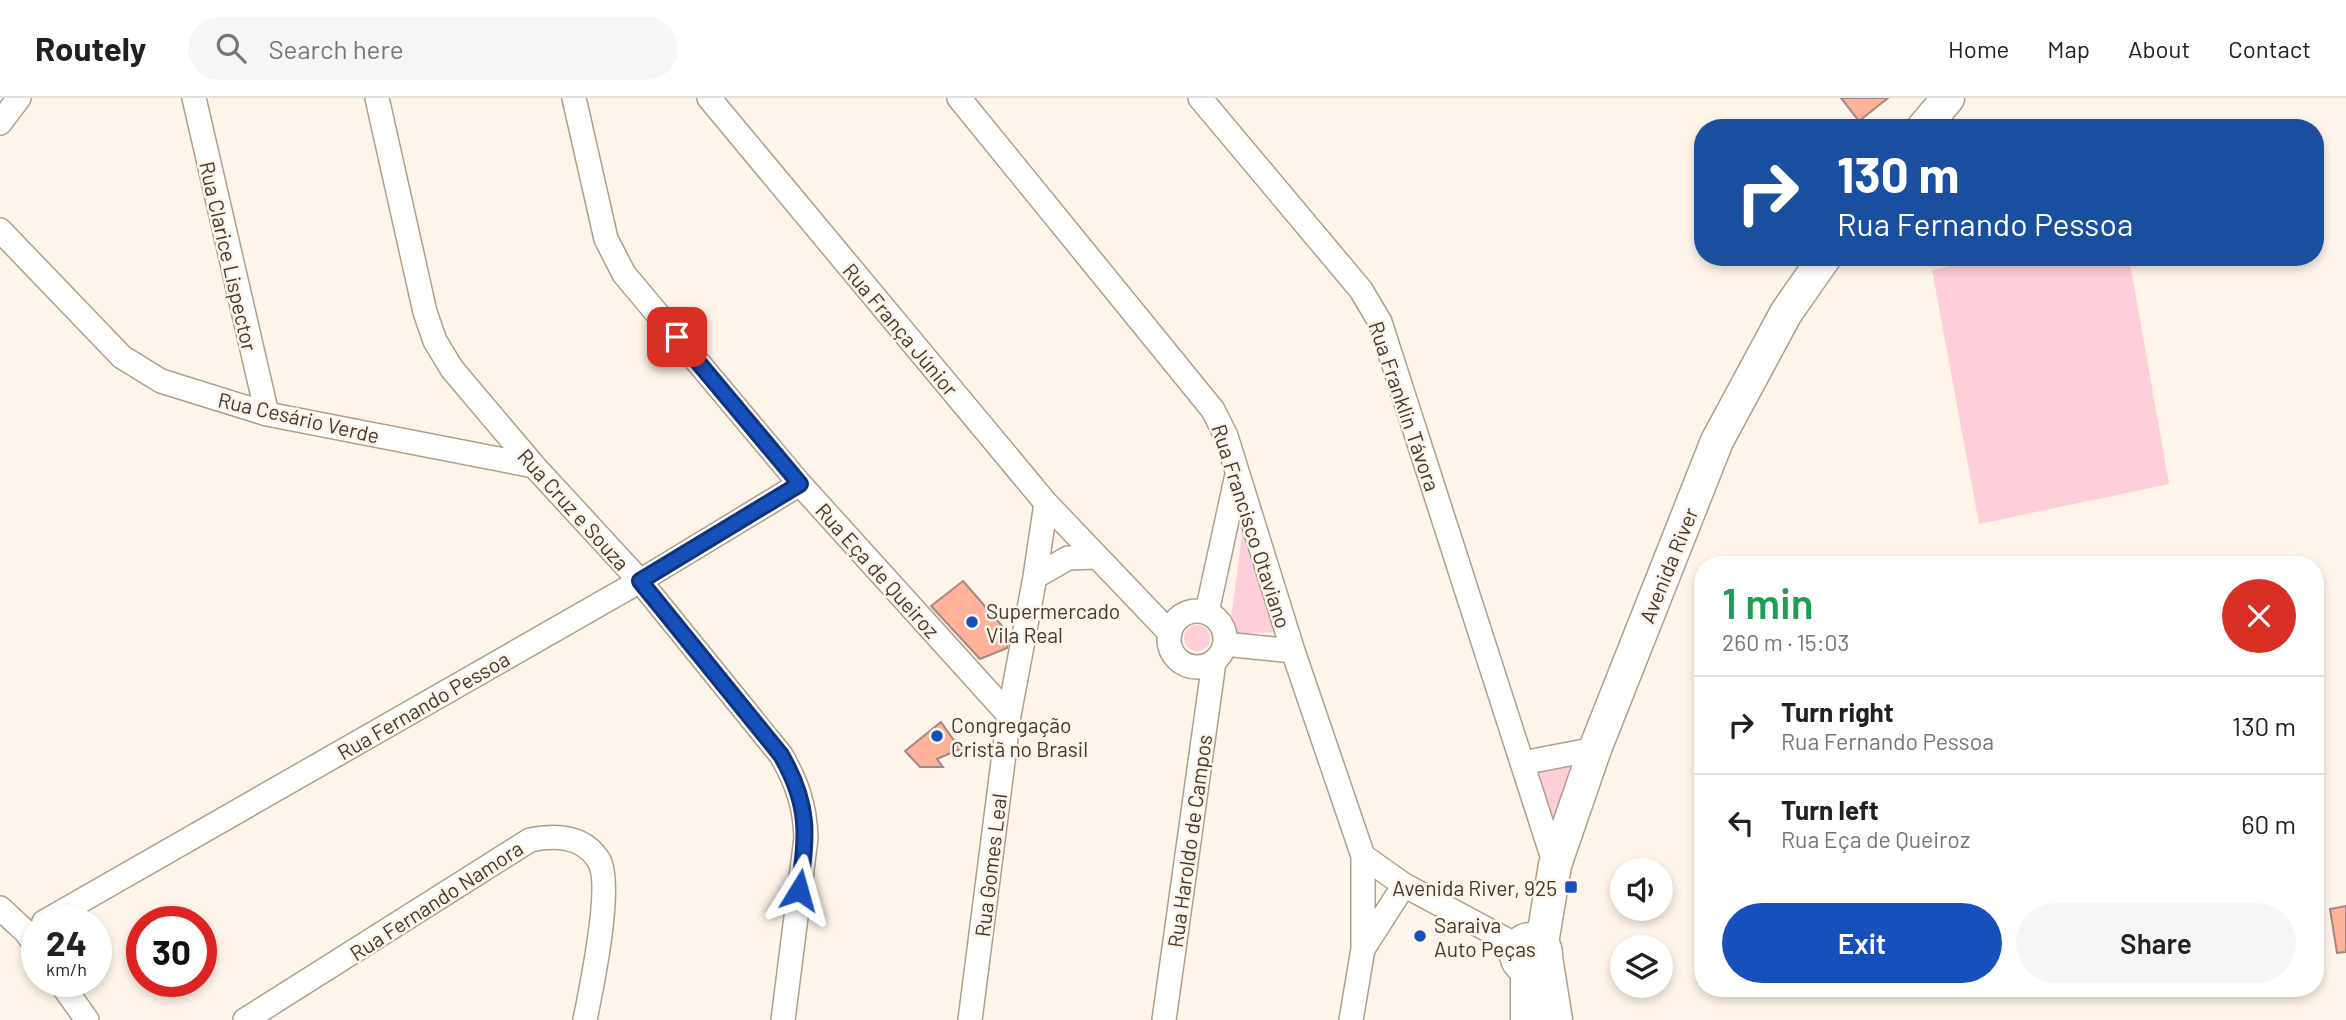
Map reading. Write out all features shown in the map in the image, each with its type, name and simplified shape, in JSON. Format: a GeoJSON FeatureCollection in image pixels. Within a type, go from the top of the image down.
{"type":"FeatureCollection","features":[{"type":"Feature","properties":{"kind":"street"},"geometry":{"type":"LineString","coordinates":[[0,122],[19,98]]}},
{"type":"Feature","properties":{"kind":"street","name":"Rua Clarice Lispector"},"geometry":{"type":"LineString","coordinates":[[194,98],[267,414]]}},
{"type":"Feature","properties":{"kind":"street","name":"Rua Cruz e Souza"},"geometry":{"type":"LineString","coordinates":[[377,98],[425,312],[435,341],[452,369],[534,466],[640,581],[781,755],[796,781],[805,808],[806,838],[783,1020]]}},
{"type":"Feature","properties":{"kind":"street","name":"Rua Eça de Queiroz"},"geometry":{"type":"LineString","coordinates":[[574,98],[606,239],[624,274],[800,484],[1009,715]]}},
{"type":"Feature","properties":{"kind":"street","name":"Rua França Júnior"},"geometry":{"type":"LineString","coordinates":[[709,98],[1046,503],[1170,633]]}},
{"type":"Feature","properties":{"kind":"street","name":"Rua Francisco Otaviano"},"geometry":{"type":"LineString","coordinates":[[959,98],[1213,410],[1226,436],[1293,651],[1363,856],[1363,948],[1351,1020]]}},
{"type":"Feature","properties":{"kind":"street","name":"Rua Franklin Távora"},"geometry":{"type":"LineString","coordinates":[[1200,98],[1361,290],[1380,323],[1522,763],[1553,878]]}},
{"type":"Feature","properties":{"kind":"street"},"geometry":{"type":"LineString","coordinates":[[1930,119],[1948,98]]}},
{"type":"Feature","properties":{"kind":"street","name":"Rua Cesário Verde"},"geometry":{"type":"LineString","coordinates":[[0,230],[122,357],[161,381],[267,414],[534,466]]}},
{"type":"Feature","properties":{"kind":"street","name":"Avenida River"},"geometry":{"type":"LineString","coordinates":[[1531,951],[1595,748],[1717,441],[1786,313],[1819,266]]}},
{"type":"Feature","properties":{"kind":"street"},"geometry":{"type":"LineString","coordinates":[[1207,612],[1237,476]]}},
{"type":"Feature","properties":{"kind":"street","name":"Rua Fernando Pessoa"},"geometry":{"type":"LineString","coordinates":[[81,906],[640,581],[800,484]]}},
{"type":"Feature","properties":{"kind":"street","name":"Rua Gomes Leal"},"geometry":{"type":"LineString","coordinates":[[970,1020],[1009,715],[1046,503]]}},
{"type":"Feature","properties":{"kind":"street"},"geometry":{"type":"LineString","coordinates":[[1035,577],[1068,558],[1096,557]]}},
{"type":"Feature","properties":{"kind":"street"},"geometry":{"type":"LineString","coordinates":[[1219,653],[1220,623],[1207,612],[1189,612],[1181,616],[1170,633],[1172,652],[1178,659],[1195,667],[1219,653],[1293,651]]}},
{"type":"Feature","properties":{"kind":"street","name":"Rua Haroldo de Campos"},"geometry":{"type":"LineString","coordinates":[[1164,1020],[1219,653]]}},
{"type":"Feature","properties":{"kind":"street"},"geometry":{"type":"LineString","coordinates":[[1522,763],[1595,748]]}},
{"type":"Feature","properties":{"kind":"street","name":"Rua Fernando Namora"},"geometry":{"type":"LineString","coordinates":[[245,1020],[530,840],[553,836],[573,839],[588,849],[599,860],[604,877],[600,928],[585,1020]]}},
{"type":"Feature","properties":{"kind":"street"},"geometry":{"type":"LineString","coordinates":[[1363,856],[1404,886],[1531,951],[1556,1020]]}},
{"type":"Feature","properties":{"kind":"street","name":"Rua Francisco Otaviano"},"geometry":{"type":"LineString","coordinates":[[1363,948],[1404,886]]}},
{"type":"Feature","properties":{"kind":"street"},"geometry":{"type":"LineString","coordinates":[[0,908],[21,922]]}},
{"type":"Feature","properties":{"kind":"street"},"geometry":{"type":"LineString","coordinates":[[1527,1020],[1531,951]]}},
{"type":"Feature","properties":{"kind":"street"},"geometry":{"type":"LineString","coordinates":[[71,997],[87,1020]]}},
{"type":"Feature","properties":{"kind":"shaded area"},"geometry":{"type":"Polygon","coordinates":[[[1951,266],[2131,266],[2169,484],[1979,524],[1932,270],[1951,266]]]}},
{"type":"Feature","properties":{"kind":"shaded area"},"geometry":{"type":"Polygon","coordinates":[[[1244,521],[1281,632],[1229,634],[1244,521]]]}},
{"type":"Feature","properties":{"kind":"shaded area"},"geometry":{"type":"Polygon","coordinates":[[[1197,625],[1206,629],[1210,638],[1206,647],[1197,651],[1188,647],[1184,638],[1188,629],[1197,625]]]}},
{"type":"Feature","properties":{"kind":"shaded area"},"geometry":{"type":"Polygon","coordinates":[[[1575,762],[1551,833],[1534,772],[1575,762]]]}},
{"type":"Feature","properties":{"kind":"building"},"geometry":{"type":"Polygon","coordinates":[[[1841,98],[1888,98],[1862,119],[1857,119],[1841,98]]]}},
{"type":"Feature","properties":{"kind":"building","name":"Supermercado Vila Real"},"geometry":{"type":"Polygon","coordinates":[[[963,581],[1010,635],[1007,648],[980,659],[931,606],[963,581]]]}},
{"type":"Feature","properties":{"kind":"building","name":"Congregação Cristã no Brasil"},"geometry":{"type":"Polygon","coordinates":[[[941,722],[960,749],[937,759],[943,767],[920,767],[905,751],[941,722]]]}},
{"type":"Feature","properties":{"kind":"building"},"geometry":{"type":"Polygon","coordinates":[[[2346,906],[2346,952],[2337,953],[2330,909],[2346,906]]]}},
{"type":"Feature","properties":{"kind":"place","name":"Supermercado Vila Real"},"geometry":{"type":"Point","coordinates":[972,622]}},
{"type":"Feature","properties":{"kind":"place","name":"Congregação Cristã no Brasil"},"geometry":{"type":"Point","coordinates":[937,736]}},
{"type":"Feature","properties":{"kind":"place","name":"Avenida River, 925"},"geometry":{"type":"Point","coordinates":[1571,887]}},
{"type":"Feature","properties":{"kind":"place","name":"Saraiva Auto Peças"},"geometry":{"type":"Point","coordinates":[1420,936]}},
{"type":"Feature","properties":{"kind":"route"},"geometry":{"type":"LineString","coordinates":[[677,337],[800,484],[640,581],[781,755],[796,781],[805,808],[806,838],[799,890]]}}]}
